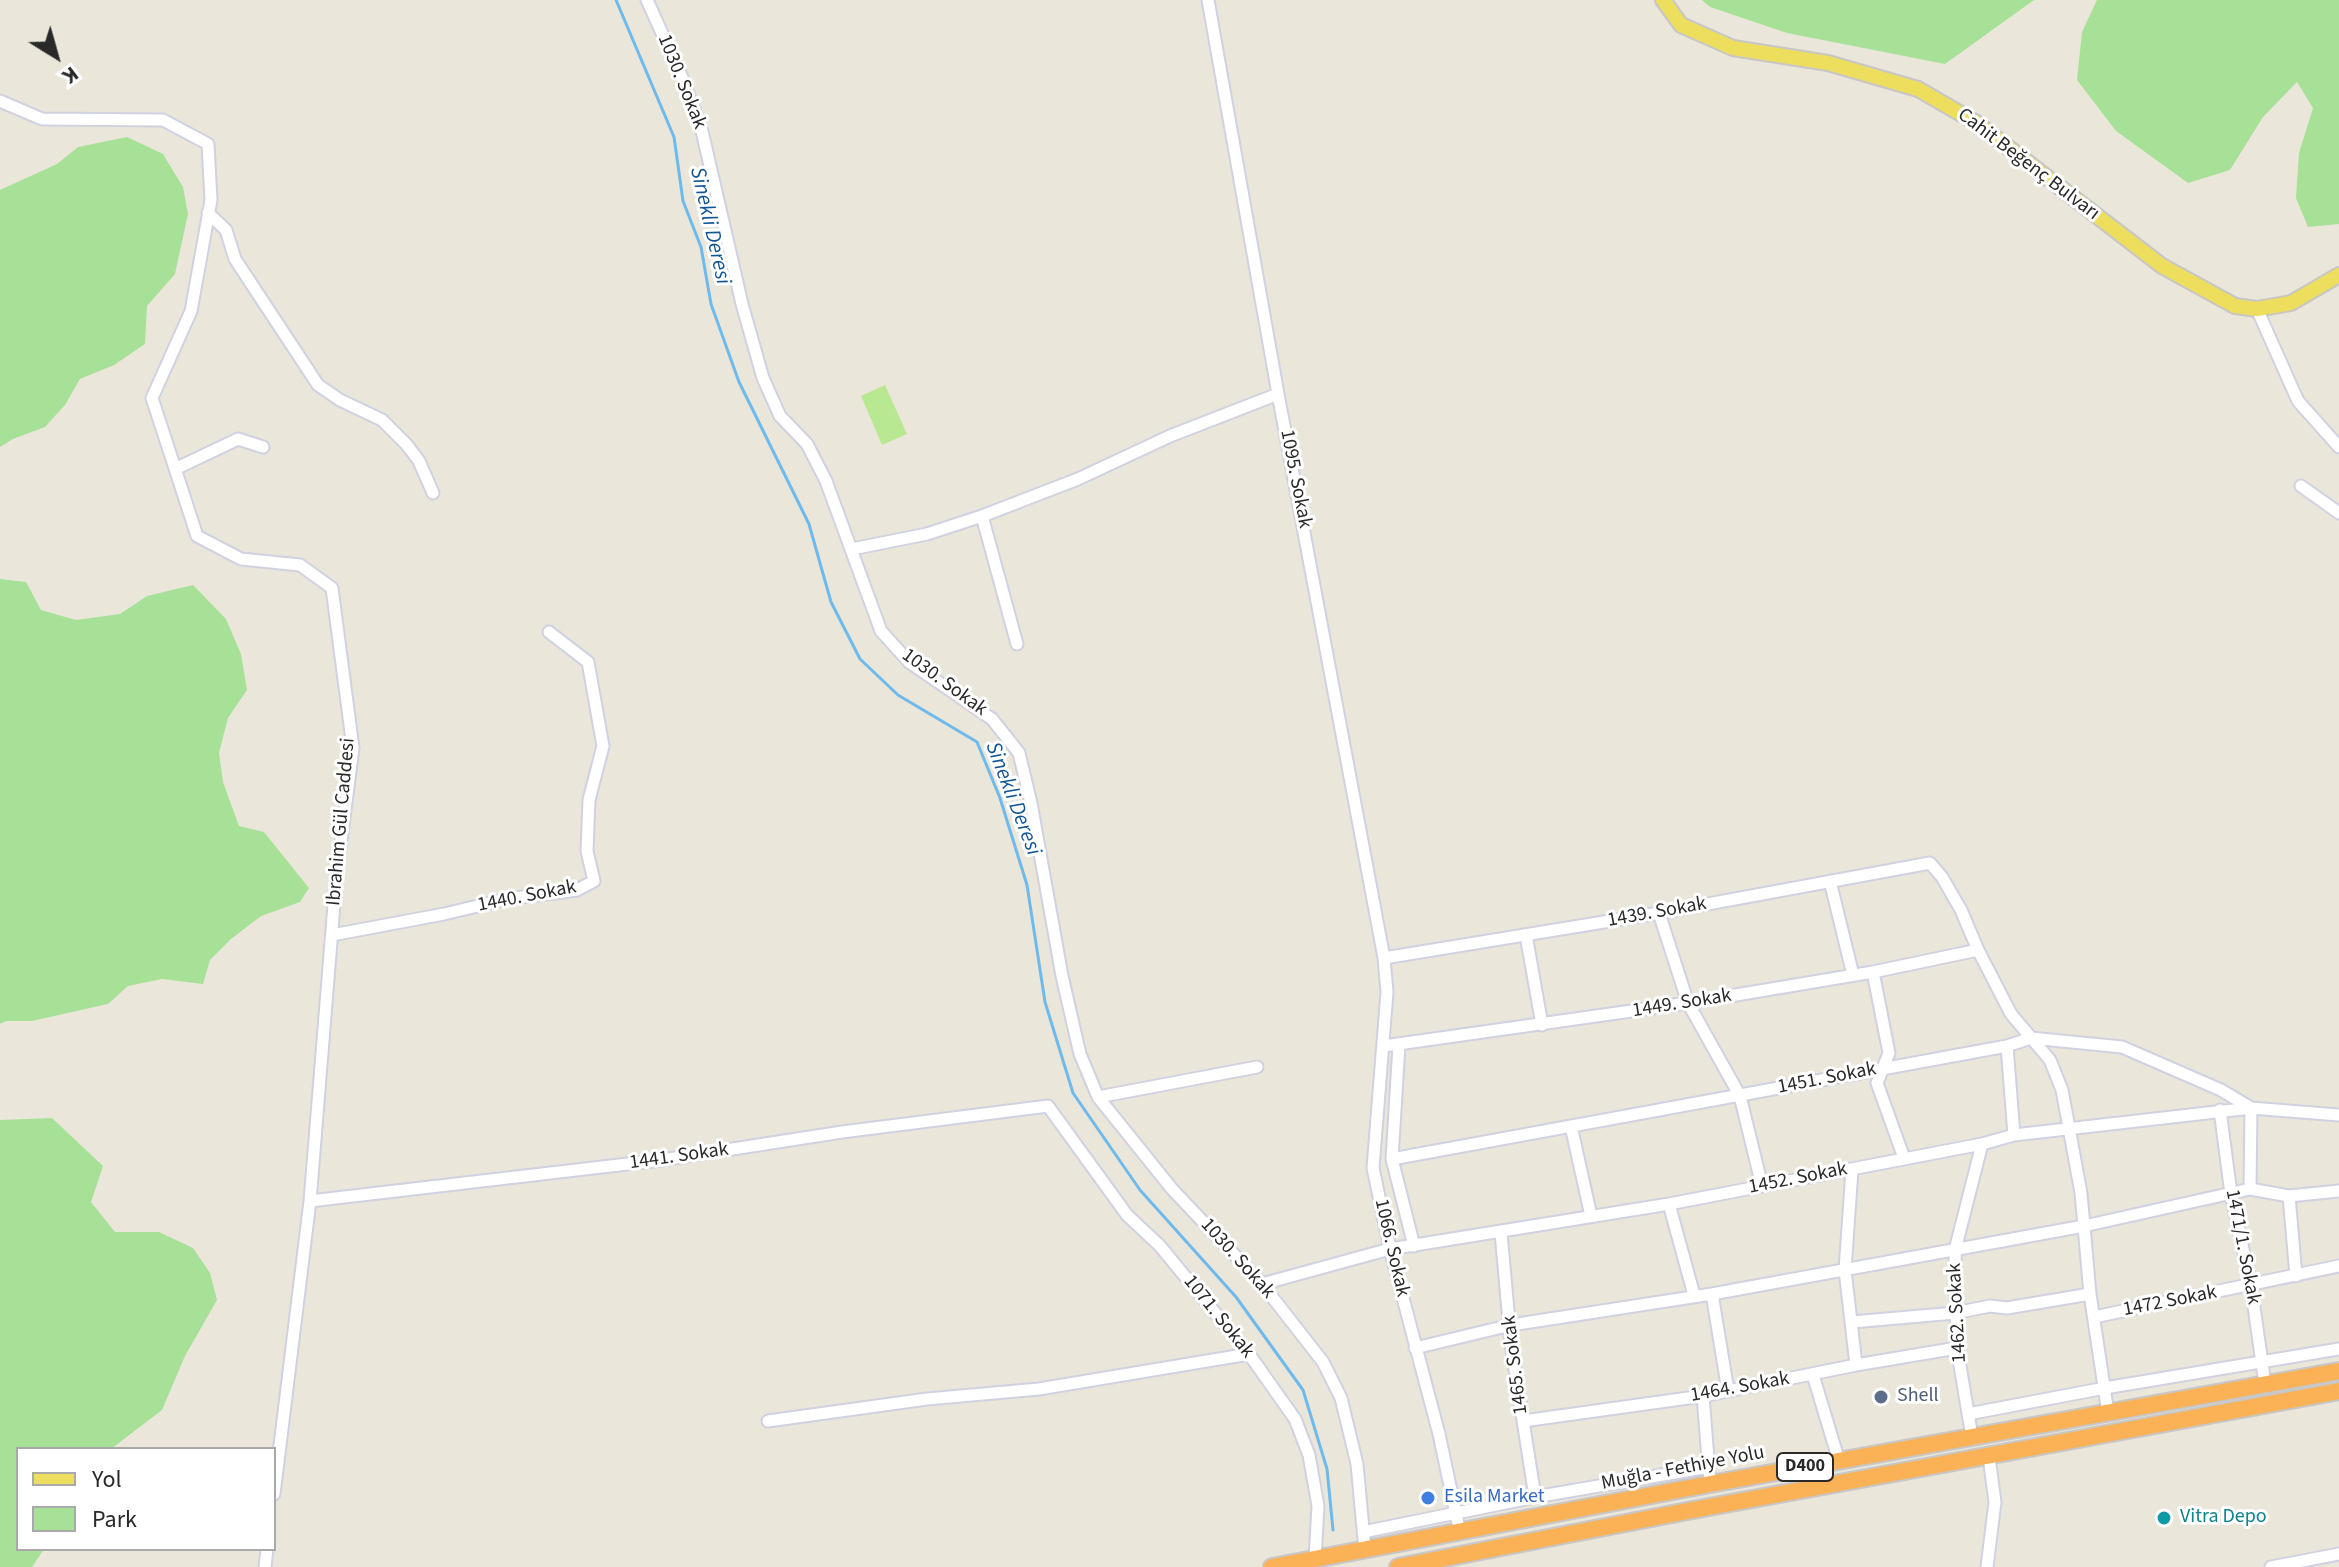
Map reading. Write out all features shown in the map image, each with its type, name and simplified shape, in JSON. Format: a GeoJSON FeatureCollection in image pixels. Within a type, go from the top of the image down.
{"type":"FeatureCollection","features":[{"type":"Feature","properties":{"kind":"highway","name":"Muğla - Fethiye Yolu"},"geometry":{"type":"LineString","coordinates":[[1272,1567],[1460,1533],[1710,1475],[1839,1461],[2339,1371]]}},
{"type":"Feature","properties":{"kind":"highway","name":"Muğla - Fethiye Yolu"},"geometry":{"type":"LineString","coordinates":[[1398,1567],[1450,1563],[1698,1509],[2339,1391]]}},
{"type":"Feature","properties":{"kind":"main road","name":"Cahit Beğenç Bulvarı"},"geometry":{"type":"LineString","coordinates":[[1663,0],[1681,25],[1733,48],[1828,63],[1918,89],[1975,122],[2162,266],[2235,306],[2257,309],[2291,303],[2339,275]]}},
{"type":"Feature","properties":{"kind":"street","name":"1030. Sokak"},"geometry":{"type":"LineString","coordinates":[[647,0],[702,131],[736,279],[763,378],[780,416],[807,444],[826,481],[881,631],[909,662],[992,719],[1019,753],[1062,976],[1080,1054],[1098,1097],[1172,1189],[1262,1284],[1323,1362],[1341,1398],[1357,1464],[1365,1550]]}},
{"type":"Feature","properties":{"kind":"street","name":"1095. Sokak"},"geometry":{"type":"LineString","coordinates":[[1208,0],[1384,958]]}},
{"type":"Feature","properties":{"kind":"street","name":"Ibrahim Gül Caddesi"},"geometry":{"type":"LineString","coordinates":[[0,101],[42,119],[163,120],[208,144],[211,200],[191,311],[152,398],[197,536],[241,559],[300,565],[332,588],[353,748],[332,935],[310,1201],[276,1478]]}},
{"type":"Feature","properties":{"kind":"street"},"geometry":{"type":"LineString","coordinates":[[208,213],[226,230],[235,259],[318,385],[340,400],[382,420],[413,453],[433,493]]}},
{"type":"Feature","properties":{"kind":"street"},"geometry":{"type":"LineString","coordinates":[[2257,309],[2298,401],[2339,447]]}},
{"type":"Feature","properties":{"kind":"street"},"geometry":{"type":"LineString","coordinates":[[852,549],[927,534],[982,516],[1278,394]]}},
{"type":"Feature","properties":{"kind":"street"},"geometry":{"type":"LineString","coordinates":[[175,469],[238,439],[263,447]]}},
{"type":"Feature","properties":{"kind":"street"},"geometry":{"type":"LineString","coordinates":[[2301,486],[2339,513]]}},
{"type":"Feature","properties":{"kind":"street"},"geometry":{"type":"LineString","coordinates":[[982,516],[1017,644]]}},
{"type":"Feature","properties":{"kind":"street","name":"1440. Sokak"},"geometry":{"type":"LineString","coordinates":[[332,935],[507,899],[577,890],[594,881],[587,851],[589,800],[603,746],[588,662],[549,632]]}},
{"type":"Feature","properties":{"kind":"street","name":"1439. Sokak"},"geometry":{"type":"LineString","coordinates":[[1384,958],[1659,913],[1930,863],[1961,910],[1978,950]]}},
{"type":"Feature","properties":{"kind":"street"},"geometry":{"type":"LineString","coordinates":[[1830,881],[1853,975]]}},
{"type":"Feature","properties":{"kind":"street"},"geometry":{"type":"LineString","coordinates":[[1659,913],[1688,1003],[1740,1096],[1762,1186]]}},
{"type":"Feature","properties":{"kind":"street"},"geometry":{"type":"LineString","coordinates":[[1526,935],[1542,1025]]}},
{"type":"Feature","properties":{"kind":"street"},"geometry":{"type":"LineString","coordinates":[[1978,950],[2011,1014],[2050,1060],[2056,1074],[2070,1127],[2081,1193],[2090,1294],[2108,1413]]}},
{"type":"Feature","properties":{"kind":"street","name":"1449. Sokak"},"geometry":{"type":"LineString","coordinates":[[1384,1046],[1688,1003],[1873,972],[1978,950]]}},
{"type":"Feature","properties":{"kind":"street","name":"1066. Sokak"},"geometry":{"type":"LineString","coordinates":[[1384,958],[1387,992],[1373,1168],[1390,1249],[1439,1434],[1460,1533]]}},
{"type":"Feature","properties":{"kind":"street"},"geometry":{"type":"LineString","coordinates":[[1873,972],[1889,1053],[1877,1083],[1904,1158]]}},
{"type":"Feature","properties":{"kind":"street","name":"1451. Sokak"},"geometry":{"type":"LineString","coordinates":[[1392,1159],[2007,1046],[2031,1038],[2122,1047],[2221,1090],[2251,1108]]}},
{"type":"Feature","properties":{"kind":"street"},"geometry":{"type":"LineString","coordinates":[[1399,1045],[1392,1159],[1414,1246]]}},
{"type":"Feature","properties":{"kind":"street"},"geometry":{"type":"LineString","coordinates":[[2007,1046],[2014,1135]]}},
{"type":"Feature","properties":{"kind":"street"},"geometry":{"type":"LineString","coordinates":[[1098,1097],[1257,1067]]}},
{"type":"Feature","properties":{"kind":"street","name":"1441. Sokak"},"geometry":{"type":"LineString","coordinates":[[310,1201],[647,1162],[842,1132],[1048,1106]]}},
{"type":"Feature","properties":{"kind":"street","name":"1071. Sokak"},"geometry":{"type":"LineString","coordinates":[[1048,1106],[1127,1215],[1160,1246],[1249,1354],[1295,1419],[1309,1455],[1318,1506],[1315,1559]]}},
{"type":"Feature","properties":{"kind":"street"},"geometry":{"type":"LineString","coordinates":[[2250,1189],[2251,1108]]}},
{"type":"Feature","properties":{"kind":"street","name":"1452. Sokak"},"geometry":{"type":"LineString","coordinates":[[1262,1284],[1390,1249],[1669,1204],[1982,1144],[2014,1135],[2251,1108],[2339,1115]]}},
{"type":"Feature","properties":{"kind":"street","name":"1471/1. Sokak"},"geometry":{"type":"LineString","coordinates":[[2220,1110],[2231,1194],[2251,1286],[2265,1384]]}},
{"type":"Feature","properties":{"kind":"street"},"geometry":{"type":"LineString","coordinates":[[1571,1126],[1591,1216]]}},
{"type":"Feature","properties":{"kind":"street","name":"1462. Sokak"},"geometry":{"type":"LineString","coordinates":[[1972,1437],[1957,1348],[1955,1250],[1982,1144]]}},
{"type":"Feature","properties":{"kind":"street"},"geometry":{"type":"LineString","coordinates":[[1852,1170],[1845,1270],[1856,1365]]}},
{"type":"Feature","properties":{"kind":"street"},"geometry":{"type":"LineString","coordinates":[[1415,1348],[1511,1325],[1712,1294],[2084,1226],[2250,1189],[2289,1196],[2339,1191]]}},
{"type":"Feature","properties":{"kind":"street"},"geometry":{"type":"LineString","coordinates":[[2289,1196],[2296,1276]]}},
{"type":"Feature","properties":{"kind":"street"},"geometry":{"type":"LineString","coordinates":[[1669,1204],[1694,1295]]}},
{"type":"Feature","properties":{"kind":"street","name":"1465. Sokak"},"geometry":{"type":"LineString","coordinates":[[1501,1233],[1511,1344],[1535,1497]]}},
{"type":"Feature","properties":{"kind":"street","name":"1472 Sokak"},"geometry":{"type":"LineString","coordinates":[[2094,1317],[2339,1266]]}},
{"type":"Feature","properties":{"kind":"street"},"geometry":{"type":"LineString","coordinates":[[1712,1294],[1728,1391]]}},
{"type":"Feature","properties":{"kind":"street"},"geometry":{"type":"LineString","coordinates":[[1852,1322],[1955,1313],[1990,1306],[2007,1308],[2090,1294]]}},
{"type":"Feature","properties":{"kind":"street","name":"1464. Sokak"},"geometry":{"type":"LineString","coordinates":[[1523,1421],[1703,1396],[1957,1348]]}},
{"type":"Feature","properties":{"kind":"street"},"geometry":{"type":"LineString","coordinates":[[1968,1414],[2339,1349]]}},
{"type":"Feature","properties":{"kind":"street"},"geometry":{"type":"LineString","coordinates":[[768,1421],[927,1399],[1039,1389],[1249,1354]]}},
{"type":"Feature","properties":{"kind":"street"},"geometry":{"type":"LineString","coordinates":[[1813,1375],[1839,1461]]}},
{"type":"Feature","properties":{"kind":"street"},"geometry":{"type":"LineString","coordinates":[[1363,1532],[1535,1497],[1710,1475],[1703,1396]]}},
{"type":"Feature","properties":{"kind":"street"},"geometry":{"type":"LineString","coordinates":[[1987,1567],[1995,1502],[1989,1457]]}},
{"type":"Feature","properties":{"kind":"street"},"geometry":{"type":"LineString","coordinates":[[2271,1567],[2339,1554]]}},
{"type":"Feature","properties":{"kind":"green space"},"geometry":{"type":"Polygon","coordinates":[[[1702,0],[2034,0],[1945,64],[1787,33],[1710,7],[1702,0]]]}},
{"type":"Feature","properties":{"kind":"green space"},"geometry":{"type":"Polygon","coordinates":[[[2097,0],[2339,0],[2339,224],[2308,227],[2296,198],[2299,153],[2313,108],[2297,82],[2263,117],[2230,170],[2188,183],[2116,131],[2077,80],[2082,32],[2097,0]]]}},
{"type":"Feature","properties":{"kind":"green space"},"geometry":{"type":"Polygon","coordinates":[[[127,137],[163,154],[183,187],[188,214],[175,274],[147,306],[145,344],[114,365],[80,379],[65,405],[45,427],[0,447],[0,190],[57,164],[78,147],[127,137]]]}},
{"type":"Feature","properties":{"kind":"green space"},"geometry":{"type":"Polygon","coordinates":[[[885,385],[907,434],[882,445],[861,396],[885,385]]]}},
{"type":"Feature","properties":{"kind":"green space"},"geometry":{"type":"Polygon","coordinates":[[[0,579],[26,582],[41,610],[76,620],[120,614],[147,596],[193,585],[226,619],[241,654],[247,690],[228,718],[219,753],[223,782],[239,826],[264,832],[309,888],[300,902],[261,916],[231,939],[210,960],[203,984],[162,979],[128,986],[108,1004],[32,1021],[6,1021],[0,1024],[0,579]]]}},
{"type":"Feature","properties":{"kind":"green space"},"geometry":{"type":"Polygon","coordinates":[[[52,1118],[103,1166],[91,1202],[115,1232],[159,1232],[193,1248],[210,1273],[217,1300],[185,1356],[162,1410],[114,1447],[16,1447],[16,1551],[43,1551],[32,1567],[0,1567],[0,1120],[52,1118]]]}},
{"type":"Feature","properties":{"kind":"waterway","name":"Sinekli Deresi"},"geometry":{"type":"LineString","coordinates":[[616,0],[674,137],[683,201],[701,247],[711,304],[739,382],[809,524],[831,602],[860,659],[898,695],[977,742],[1000,798],[1027,885],[1045,1002],[1073,1093],[1140,1190],[1236,1297],[1303,1390],[1327,1469],[1333,1530]]}},
{"type":"Feature","properties":{"kind":"place","name":"Shell"},"geometry":{"type":"Point","coordinates":[1881,1397]}},
{"type":"Feature","properties":{"kind":"place","name":"Esila Market"},"geometry":{"type":"Point","coordinates":[1428,1498]}},
{"type":"Feature","properties":{"kind":"place","name":"Vitra Depo"},"geometry":{"type":"Point","coordinates":[2164,1518]}}]}
